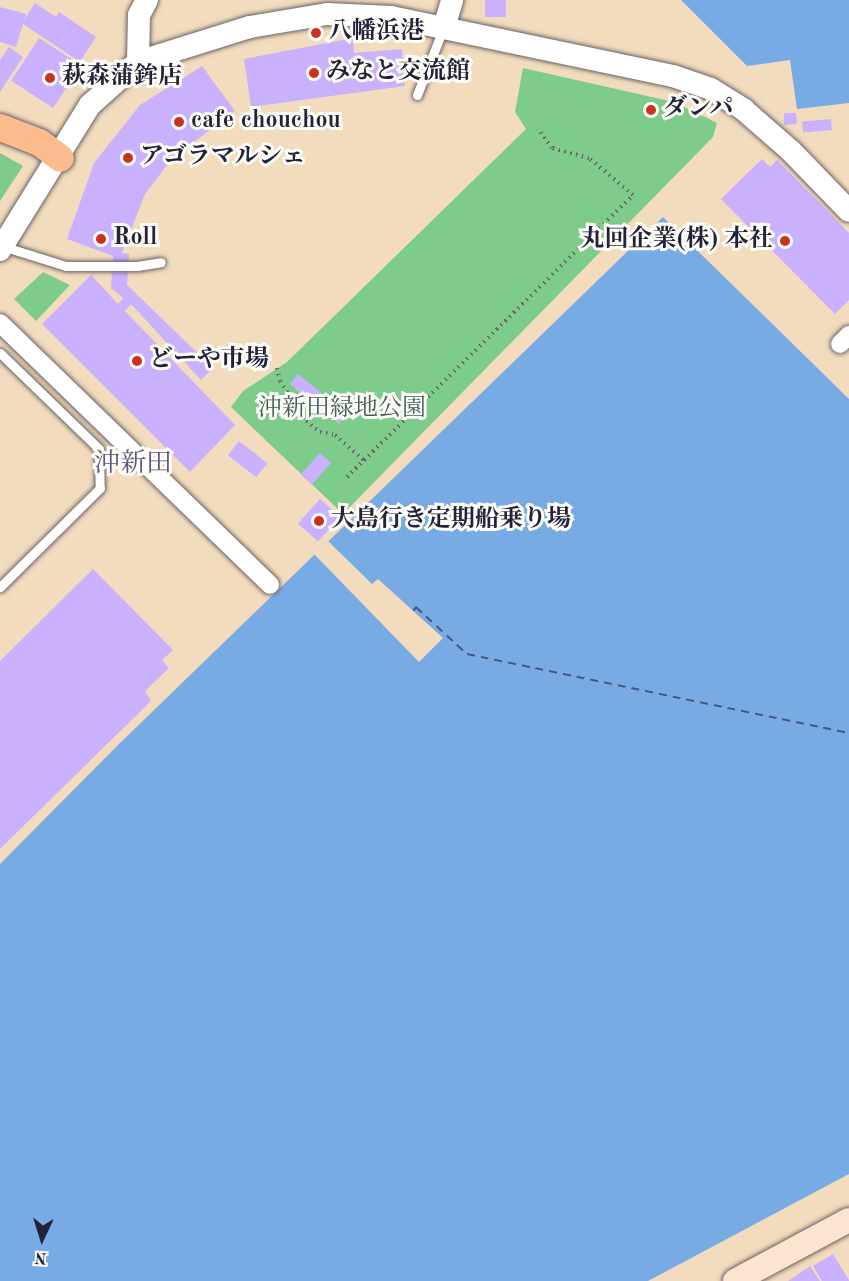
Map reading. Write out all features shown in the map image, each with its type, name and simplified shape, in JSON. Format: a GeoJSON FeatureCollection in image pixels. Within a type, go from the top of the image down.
{"type":"FeatureCollection","features":[{"type":"Feature","properties":{"kind":"main road"},"geometry":{"type":"LineString","coordinates":[[0,127],[39,142],[60,158]]}},
{"type":"Feature","properties":{"kind":"main road"},"geometry":{"type":"LineString","coordinates":[[735,1281],[849,1220]]}},
{"type":"Feature","properties":{"kind":"street"},"geometry":{"type":"LineString","coordinates":[[138,62],[138,15],[147,0]]}},
{"type":"Feature","properties":{"kind":"street"},"geometry":{"type":"LineString","coordinates":[[444,27],[452,0]]}},
{"type":"Feature","properties":{"kind":"street"},"geometry":{"type":"LineString","coordinates":[[1,248],[60,158],[90,105],[138,62],[250,27],[327,14],[391,16],[673,76],[711,89],[744,110],[791,151],[849,211]]}},
{"type":"Feature","properties":{"kind":"street"},"geometry":{"type":"LineString","coordinates":[[0,323],[270,585]]}},
{"type":"Feature","properties":{"kind":"lane"},"geometry":{"type":"LineString","coordinates":[[417,96],[444,27]]}},
{"type":"Feature","properties":{"kind":"lane"},"geometry":{"type":"LineString","coordinates":[[1,248],[66,266],[137,266],[161,262]]}},
{"type":"Feature","properties":{"kind":"lane"},"geometry":{"type":"LineString","coordinates":[[0,353],[99,449],[100,488],[0,587]]}},
{"type":"Feature","properties":{"kind":"path"},"geometry":{"type":"LineString","coordinates":[[347,477],[633,195],[590,158],[552,148],[538,129]]}},
{"type":"Feature","properties":{"kind":"path"},"geometry":{"type":"LineString","coordinates":[[277,369],[280,381],[306,421],[320,432],[335,435],[364,460]]}},
{"type":"Feature","properties":{"kind":"green space","name":"沖新田緑地公園"},"geometry":{"type":"Polygon","coordinates":[[[523,68],[674,102],[717,123],[713,137],[343,514],[231,407],[243,391],[287,362],[526,129],[515,112],[523,68]]]}},
{"type":"Feature","properties":{"kind":"green space"},"geometry":{"type":"Polygon","coordinates":[[[0,153],[23,166],[0,201],[0,153]]]}},
{"type":"Feature","properties":{"kind":"green space"},"geometry":{"type":"Polygon","coordinates":[[[43,272],[70,285],[36,321],[14,299],[43,272]]]}},
{"type":"Feature","properties":{"kind":"water"},"geometry":{"type":"Polygon","coordinates":[[[681,0],[849,0],[849,103],[797,109],[790,60],[747,66],[681,0]]]}},
{"type":"Feature","properties":{"kind":"water"},"geometry":{"type":"Polygon","coordinates":[[[663,217],[849,399],[849,1174],[648,1281],[0,1281],[0,864],[119,744],[663,217]]]}},
{"type":"Feature","properties":{"kind":"pier"},"geometry":{"type":"Polygon","coordinates":[[[328,541],[372,584],[378,579],[443,638],[419,662],[314,554],[328,541]]]}},
{"type":"Feature","properties":{"kind":"building"},"geometry":{"type":"Polygon","coordinates":[[[485,0],[506,0],[506,17],[485,17],[485,0]]]}},
{"type":"Feature","properties":{"kind":"building"},"geometry":{"type":"Polygon","coordinates":[[[35,3],[56,17],[59,12],[96,37],[80,62],[23,24],[16,47],[0,42],[0,7],[26,14],[24,20],[35,3]]]}},
{"type":"Feature","properties":{"kind":"building"},"geometry":{"type":"Polygon","coordinates":[[[39,38],[81,65],[53,108],[11,81],[39,38]]]}},
{"type":"Feature","properties":{"kind":"building"},"geometry":{"type":"Polygon","coordinates":[[[353,38],[354,53],[402,49],[405,86],[251,107],[244,59],[353,38]]]}},
{"type":"Feature","properties":{"kind":"building"},"geometry":{"type":"Polygon","coordinates":[[[9,47],[23,57],[0,92],[0,60],[9,47]]]}},
{"type":"Feature","properties":{"kind":"building"},"geometry":{"type":"Polygon","coordinates":[[[202,66],[235,111],[190,145],[183,144],[145,194],[122,253],[129,254],[127,285],[213,368],[201,380],[131,304],[125,311],[235,425],[190,472],[42,324],[91,275],[118,304],[123,298],[111,288],[113,256],[67,239],[94,163],[140,105],[202,66]]]}},
{"type":"Feature","properties":{"kind":"building"},"geometry":{"type":"Polygon","coordinates":[[[784,113],[796,113],[797,124],[784,125],[784,113]]]}},
{"type":"Feature","properties":{"kind":"building"},"geometry":{"type":"Polygon","coordinates":[[[831,119],[832,130],[803,132],[802,122],[831,119]]]}},
{"type":"Feature","properties":{"kind":"building"},"geometry":{"type":"Polygon","coordinates":[[[762,159],[770,167],[777,160],[849,233],[849,300],[835,314],[721,199],[762,159]]]}},
{"type":"Feature","properties":{"kind":"building"},"geometry":{"type":"Polygon","coordinates":[[[298,374],[347,414],[339,424],[290,384],[298,374]]]}},
{"type":"Feature","properties":{"kind":"building"},"geometry":{"type":"Polygon","coordinates":[[[239,441],[267,463],[256,477],[228,455],[239,441]]]}},
{"type":"Feature","properties":{"kind":"building"},"geometry":{"type":"Polygon","coordinates":[[[320,453],[331,463],[312,485],[301,475],[320,453]]]}},
{"type":"Feature","properties":{"kind":"building","name":"大島行き定期船乗り場"},"geometry":{"type":"Polygon","coordinates":[[[320,499],[340,517],[318,542],[298,524],[320,499]]]}},
{"type":"Feature","properties":{"kind":"building"},"geometry":{"type":"Polygon","coordinates":[[[93,569],[173,650],[162,660],[169,668],[145,691],[151,701],[0,849],[0,661],[93,569]]]}},
{"type":"Feature","properties":{"kind":"building"},"geometry":{"type":"Polygon","coordinates":[[[833,1254],[849,1281],[822,1281],[813,1266],[833,1254]]]}},
{"type":"Feature","properties":{"kind":"building"},"geometry":{"type":"Polygon","coordinates":[[[810,1266],[820,1281],[788,1281],[810,1266]]]}},
{"type":"Feature","properties":{"kind":"ferry route"},"geometry":{"type":"LineString","coordinates":[[413,611],[416,607],[467,654],[849,733]]}},
{"type":"Feature","properties":{"kind":"place","name":"八幡浜港"},"geometry":{"type":"Point","coordinates":[316,33]}},
{"type":"Feature","properties":{"kind":"place","name":"みなと交流館"},"geometry":{"type":"Point","coordinates":[314,73]}},
{"type":"Feature","properties":{"kind":"place","name":"萩森蒲鉾店"},"geometry":{"type":"Point","coordinates":[50,78]}},
{"type":"Feature","properties":{"kind":"place","name":"ダンパ"},"geometry":{"type":"Point","coordinates":[651,110]}},
{"type":"Feature","properties":{"kind":"place","name":"cafe chouchou"},"geometry":{"type":"Point","coordinates":[179,122]}},
{"type":"Feature","properties":{"kind":"place","name":"アゴラマルシェ"},"geometry":{"type":"Point","coordinates":[128,158]}},
{"type":"Feature","properties":{"kind":"place","name":"Roll"},"geometry":{"type":"Point","coordinates":[101,239]}},
{"type":"Feature","properties":{"kind":"place","name":"丸回企業(株) 本社"},"geometry":{"type":"Point","coordinates":[785,241]}},
{"type":"Feature","properties":{"kind":"place","name":"どーや市場"},"geometry":{"type":"Point","coordinates":[137,361]}},
{"type":"Feature","properties":{"kind":"place","name":"大島行き定期船乗り場"},"geometry":{"type":"Point","coordinates":[319,521]}},
{"type":"Feature","properties":{"kind":"district","name":"沖新田"},"geometry":{"type":"Point","coordinates":[133,465]}}]}
